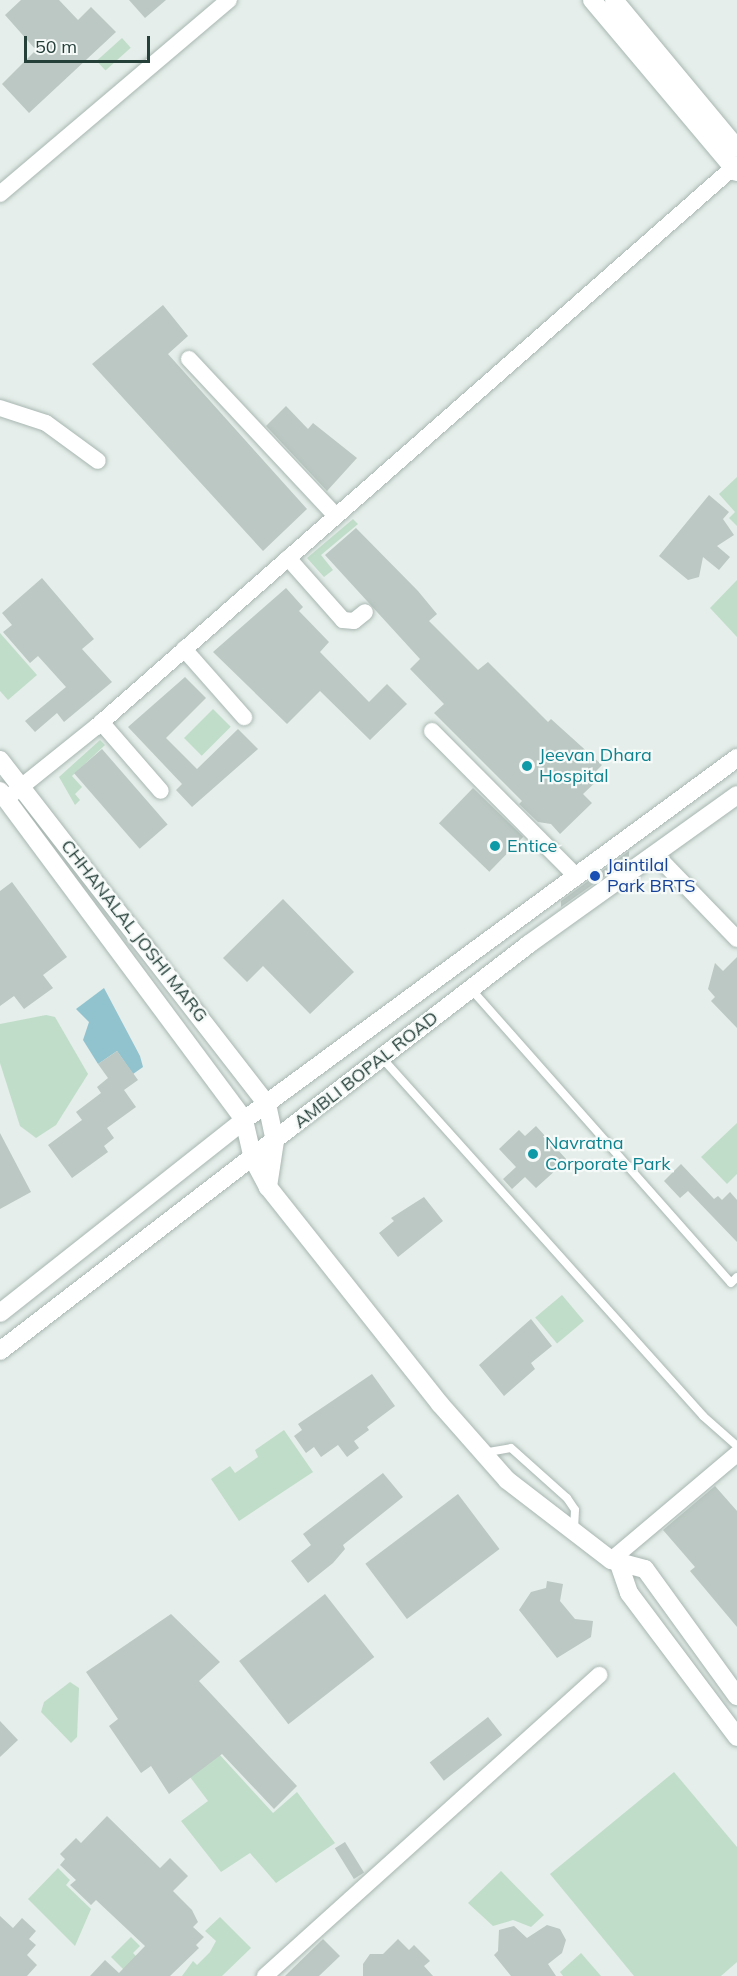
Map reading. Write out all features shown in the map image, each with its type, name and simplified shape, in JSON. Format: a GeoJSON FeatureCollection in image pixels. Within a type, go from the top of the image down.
{"type":"FeatureCollection","features":[{"type":"Feature","properties":{"kind":"street"},"geometry":{"type":"LineString","coordinates":[[0,194],[229,0]]}},
{"type":"Feature","properties":{"kind":"street"},"geometry":{"type":"LineString","coordinates":[[2,798],[22,785],[101,722],[736,168],[592,0]]}},
{"type":"Feature","properties":{"kind":"street"},"geometry":{"type":"LineString","coordinates":[[614,0],[737,148]]}},
{"type":"Feature","properties":{"kind":"street"},"geometry":{"type":"LineString","coordinates":[[189,359],[336,516]]}},
{"type":"Feature","properties":{"kind":"street"},"geometry":{"type":"LineString","coordinates":[[0,408],[46,423],[98,460]]}},
{"type":"Feature","properties":{"kind":"street"},"geometry":{"type":"LineString","coordinates":[[288,558],[343,620],[354,621],[365,612]]}},
{"type":"Feature","properties":{"kind":"street"},"geometry":{"type":"LineString","coordinates":[[184,649],[244,717]]}},
{"type":"Feature","properties":{"kind":"street"},"geometry":{"type":"LineString","coordinates":[[101,722],[161,791]]}},
{"type":"Feature","properties":{"kind":"street"},"geometry":{"type":"LineString","coordinates":[[432,731],[575,875]]}},
{"type":"Feature","properties":{"kind":"street","name":"AMBLI BOPAL ROAD"},"geometry":{"type":"LineString","coordinates":[[0,1313],[244,1120],[737,758]]}},
{"type":"Feature","properties":{"kind":"street","name":"CHHANALAL JOSHI MARG"},"geometry":{"type":"LineString","coordinates":[[0,760],[22,785],[267,1104]]}},
{"type":"Feature","properties":{"kind":"street","name":"AMBLI BOPAL ROAD"},"geometry":{"type":"LineString","coordinates":[[0,1351],[253,1159],[471,989],[737,795]]}},
{"type":"Feature","properties":{"kind":"street","name":"CHHANALAL JOSHI MARG"},"geometry":{"type":"LineString","coordinates":[[2,798],[244,1120]]}},
{"type":"Feature","properties":{"kind":"street"},"geometry":{"type":"LineString","coordinates":[[656,854],[737,939]]}},
{"type":"Feature","properties":{"kind":"street"},"geometry":{"type":"LineString","coordinates":[[267,1104],[275,1141],[268,1186]]}},
{"type":"Feature","properties":{"kind":"street"},"geometry":{"type":"LineString","coordinates":[[244,1120],[253,1159],[268,1186],[483,1453],[507,1480],[574,1534],[615,1561],[645,1569],[737,1696]]}},
{"type":"Feature","properties":{"kind":"street"},"geometry":{"type":"LineString","coordinates":[[615,1561],[737,1454]]}},
{"type":"Feature","properties":{"kind":"street"},"geometry":{"type":"LineString","coordinates":[[615,1561],[629,1593],[737,1737]]}},
{"type":"Feature","properties":{"kind":"street"},"geometry":{"type":"LineString","coordinates":[[266,1976],[599,1675]]}},
{"type":"Feature","properties":{"kind":"lane"},"geometry":{"type":"LineString","coordinates":[[471,989],[731,1283],[737,1277]]}},
{"type":"Feature","properties":{"kind":"lane"},"geometry":{"type":"LineString","coordinates":[[382,1058],[703,1416],[737,1446]]}},
{"type":"Feature","properties":{"kind":"lane"},"geometry":{"type":"LineString","coordinates":[[483,1453],[511,1448],[567,1498],[575,1510],[574,1534]]}},
{"type":"Feature","properties":{"kind":"green space"},"geometry":{"type":"Polygon","coordinates":[[[122,38],[131,48],[105,70],[97,61],[122,38]]]}},
{"type":"Feature","properties":{"kind":"green space"},"geometry":{"type":"Polygon","coordinates":[[[737,477],[737,526],[729,518],[735,512],[719,494],[737,477]]]}},
{"type":"Feature","properties":{"kind":"green space"},"geometry":{"type":"Polygon","coordinates":[[[353,519],[358,524],[321,555],[333,570],[324,577],[307,558],[353,519]]]}},
{"type":"Feature","properties":{"kind":"green space"},"geometry":{"type":"Polygon","coordinates":[[[737,580],[737,637],[710,608],[737,580]]]}},
{"type":"Feature","properties":{"kind":"green space"},"geometry":{"type":"Polygon","coordinates":[[[0,633],[37,675],[8,700],[0,691],[0,633]]]}},
{"type":"Feature","properties":{"kind":"green space"},"geometry":{"type":"Polygon","coordinates":[[[213,709],[231,727],[202,756],[184,738],[213,709]]]}},
{"type":"Feature","properties":{"kind":"green space"},"geometry":{"type":"Polygon","coordinates":[[[100,740],[105,745],[72,776],[82,787],[75,794],[80,800],[75,805],[59,777],[100,740]]]}},
{"type":"Feature","properties":{"kind":"green space"},"geometry":{"type":"Polygon","coordinates":[[[46,1015],[55,1017],[88,1074],[56,1125],[36,1138],[20,1126],[0,1063],[0,1024],[46,1015]]]}},
{"type":"Feature","properties":{"kind":"green space"},"geometry":{"type":"Polygon","coordinates":[[[737,1123],[737,1174],[727,1184],[701,1157],[737,1123]]]}},
{"type":"Feature","properties":{"kind":"green space"},"geometry":{"type":"Polygon","coordinates":[[[562,1295],[584,1321],[557,1344],[535,1317],[562,1295]]]}},
{"type":"Feature","properties":{"kind":"green space"},"geometry":{"type":"Polygon","coordinates":[[[284,1430],[313,1472],[239,1521],[211,1479],[230,1466],[235,1473],[258,1457],[255,1450],[284,1430]]]}},
{"type":"Feature","properties":{"kind":"green space"},"geometry":{"type":"Polygon","coordinates":[[[70,1682],[79,1688],[77,1737],[71,1743],[41,1712],[44,1702],[70,1682]]]}},
{"type":"Feature","properties":{"kind":"green space"},"geometry":{"type":"Polygon","coordinates":[[[219,1754],[273,1813],[297,1792],[335,1843],[276,1883],[250,1853],[221,1872],[181,1821],[208,1801],[190,1777],[219,1754]]]}},
{"type":"Feature","properties":{"kind":"green space"},"geometry":{"type":"Polygon","coordinates":[[[674,1772],[737,1847],[737,1962],[721,1976],[634,1976],[550,1874],[674,1772]]]}},
{"type":"Feature","properties":{"kind":"green space"},"geometry":{"type":"Polygon","coordinates":[[[58,1868],[70,1880],[66,1885],[91,1909],[75,1946],[28,1899],[58,1868]]]}},
{"type":"Feature","properties":{"kind":"green space"},"geometry":{"type":"Polygon","coordinates":[[[501,1871],[544,1915],[531,1927],[513,1920],[493,1926],[468,1903],[501,1871]]]}},
{"type":"Feature","properties":{"kind":"green space"},"geometry":{"type":"Polygon","coordinates":[[[220,1917],[251,1948],[222,1976],[182,1976],[193,1961],[197,1965],[210,1952],[216,1941],[205,1931],[220,1917]]]}},
{"type":"Feature","properties":{"kind":"green space"},"geometry":{"type":"Polygon","coordinates":[[[131,1937],[140,1946],[133,1953],[148,1969],[130,1976],[111,1957],[131,1937]]]}},
{"type":"Feature","properties":{"kind":"green space"},"geometry":{"type":"Polygon","coordinates":[[[581,1953],[601,1976],[563,1976],[560,1972],[581,1953]]]}},
{"type":"Feature","properties":{"kind":"water"},"geometry":{"type":"Polygon","coordinates":[[[104,988],[140,1056],[143,1067],[133,1074],[117,1051],[98,1064],[83,1040],[89,1022],[76,1009],[104,988]]]}},
{"type":"Feature","properties":{"kind":"building"},"geometry":{"type":"Polygon","coordinates":[[[21,0],[59,0],[78,20],[91,7],[116,32],[29,113],[2,84],[36,50],[5,15],[21,0]]]}},
{"type":"Feature","properties":{"kind":"building"},"geometry":{"type":"Polygon","coordinates":[[[129,0],[166,0],[145,18],[129,0]]]}},
{"type":"Feature","properties":{"kind":"building"},"geometry":{"type":"Polygon","coordinates":[[[163,305],[188,336],[168,354],[307,509],[263,551],[92,364],[163,305]]]}},
{"type":"Feature","properties":{"kind":"building"},"geometry":{"type":"Polygon","coordinates":[[[286,406],[308,429],[313,423],[357,458],[327,491],[266,426],[286,406]]]}},
{"type":"Feature","properties":{"kind":"building"},"geometry":{"type":"Polygon","coordinates":[[[709,495],[729,512],[723,519],[734,535],[717,546],[730,557],[719,570],[703,557],[699,577],[688,580],[659,556],[709,495]]]}},
{"type":"Feature","properties":{"kind":"building"},"geometry":{"type":"Polygon","coordinates":[[[356,528],[418,591],[437,614],[429,621],[478,670],[488,662],[548,722],[551,719],[602,765],[596,771],[602,776],[583,794],[592,803],[560,834],[551,824],[538,822],[519,804],[522,801],[434,713],[444,704],[410,669],[420,659],[325,555],[356,528]]]}},
{"type":"Feature","properties":{"kind":"building"},"geometry":{"type":"Polygon","coordinates":[[[42,578],[94,639],[82,649],[112,682],[64,722],[57,713],[35,732],[25,721],[66,687],[38,656],[30,663],[3,632],[12,625],[2,613],[42,578]]]}},
{"type":"Feature","properties":{"kind":"building"},"geometry":{"type":"Polygon","coordinates":[[[286,588],[303,607],[299,611],[329,642],[320,652],[369,702],[387,684],[407,704],[370,740],[320,691],[287,724],[213,652],[286,588]]]}},
{"type":"Feature","properties":{"kind":"building"},"geometry":{"type":"Polygon","coordinates":[[[185,677],[206,698],[166,738],[197,769],[238,729],[258,749],[192,807],[176,790],[182,784],[128,727],[185,677]]]}},
{"type":"Feature","properties":{"kind":"building"},"geometry":{"type":"Polygon","coordinates":[[[102,749],[168,824],[140,849],[74,773],[102,749]]]}},
{"type":"Feature","properties":{"kind":"building"},"geometry":{"type":"Polygon","coordinates":[[[473,788],[523,837],[489,872],[439,823],[473,788]]]}},
{"type":"Feature","properties":{"kind":"building"},"geometry":{"type":"Polygon","coordinates":[[[629,851],[629,859],[561,907],[561,901],[629,851]]]}},
{"type":"Feature","properties":{"kind":"building"},"geometry":{"type":"Polygon","coordinates":[[[12,882],[67,957],[43,975],[53,988],[24,1009],[14,996],[0,1006],[0,891],[12,882]]]}},
{"type":"Feature","properties":{"kind":"building"},"geometry":{"type":"Polygon","coordinates":[[[283,899],[354,972],[310,1014],[263,966],[247,982],[223,958],[283,899]]]}},
{"type":"Feature","properties":{"kind":"building"},"geometry":{"type":"Polygon","coordinates":[[[737,957],[737,1028],[711,1001],[715,997],[708,989],[715,963],[723,971],[737,957]]]}},
{"type":"Feature","properties":{"kind":"building"},"geometry":{"type":"Polygon","coordinates":[[[117,1051],[138,1080],[124,1090],[136,1107],[107,1128],[114,1138],[104,1146],[108,1152],[72,1178],[48,1145],[82,1120],[76,1112],[101,1093],[97,1087],[108,1078],[98,1064],[117,1051]]]}},
{"type":"Feature","properties":{"kind":"building","name":"Navratna Corporate Park"},"geometry":{"type":"Polygon","coordinates":[[[536,1126],[567,1160],[536,1188],[525,1177],[512,1189],[503,1179],[516,1167],[499,1149],[519,1130],[525,1136],[536,1126]]]}},
{"type":"Feature","properties":{"kind":"building"},"geometry":{"type":"Polygon","coordinates":[[[0,1133],[31,1192],[0,1209],[0,1133]]]}},
{"type":"Feature","properties":{"kind":"building"},"geometry":{"type":"Polygon","coordinates":[[[681,1164],[714,1199],[718,1196],[722,1200],[730,1192],[737,1200],[737,1242],[688,1191],[680,1198],[664,1181],[681,1164]]]}},
{"type":"Feature","properties":{"kind":"building"},"geometry":{"type":"Polygon","coordinates":[[[424,1197],[443,1221],[398,1257],[379,1233],[394,1221],[391,1218],[424,1197]]]}},
{"type":"Feature","properties":{"kind":"building"},"geometry":{"type":"Polygon","coordinates":[[[531,1319],[552,1346],[531,1363],[535,1369],[504,1396],[479,1365],[531,1319]]]}},
{"type":"Feature","properties":{"kind":"building"},"geometry":{"type":"Polygon","coordinates":[[[372,1374],[395,1406],[367,1427],[369,1430],[354,1441],[359,1448],[347,1457],[338,1445],[321,1457],[314,1447],[306,1453],[294,1436],[302,1430],[298,1424],[372,1374]]]}},
{"type":"Feature","properties":{"kind":"building"},"geometry":{"type":"Polygon","coordinates":[[[383,1473],[403,1497],[343,1545],[345,1549],[333,1563],[308,1583],[291,1561],[311,1545],[303,1534],[383,1473]]]}},
{"type":"Feature","properties":{"kind":"building"},"geometry":{"type":"Polygon","coordinates":[[[715,1486],[737,1511],[737,1627],[690,1571],[695,1567],[663,1530],[715,1486]]]}},
{"type":"Feature","properties":{"kind":"building"},"geometry":{"type":"Polygon","coordinates":[[[458,1494],[500,1549],[407,1619],[365,1564],[458,1494]]]}},
{"type":"Feature","properties":{"kind":"building"},"geometry":{"type":"Polygon","coordinates":[[[547,1581],[563,1584],[560,1601],[575,1619],[593,1621],[591,1637],[557,1658],[519,1610],[531,1592],[546,1588],[547,1581]]]}},
{"type":"Feature","properties":{"kind":"building"},"geometry":{"type":"Polygon","coordinates":[[[325,1594],[374,1657],[288,1724],[239,1661],[325,1594]]]}},
{"type":"Feature","properties":{"kind":"building"},"geometry":{"type":"Polygon","coordinates":[[[171,1614],[220,1662],[199,1681],[297,1786],[274,1809],[222,1754],[169,1794],[151,1766],[141,1773],[109,1726],[118,1719],[86,1672],[171,1614]]]}},
{"type":"Feature","properties":{"kind":"building"},"geometry":{"type":"Polygon","coordinates":[[[488,1717],[502,1735],[444,1781],[430,1763],[488,1717]]]}},
{"type":"Feature","properties":{"kind":"building"},"geometry":{"type":"Polygon","coordinates":[[[0,1721],[18,1740],[0,1757],[0,1721]]]}},
{"type":"Feature","properties":{"kind":"building"},"geometry":{"type":"Polygon","coordinates":[[[107,1816],[160,1868],[170,1858],[188,1876],[173,1891],[192,1910],[198,1922],[193,1927],[204,1937],[196,1945],[199,1948],[170,1976],[90,1976],[105,1960],[119,1973],[145,1946],[96,1900],[91,1905],[70,1885],[76,1880],[60,1865],[65,1859],[60,1854],[76,1838],[81,1843],[107,1816]]]}},
{"type":"Feature","properties":{"kind":"building"},"geometry":{"type":"Polygon","coordinates":[[[345,1842],[364,1873],[354,1879],[335,1848],[345,1842]]]}},
{"type":"Feature","properties":{"kind":"building"},"geometry":{"type":"Polygon","coordinates":[[[0,1916],[13,1928],[22,1918],[36,1931],[29,1939],[36,1945],[27,1955],[37,1965],[27,1976],[0,1976],[0,1916]]]}},
{"type":"Feature","properties":{"kind":"building"},"geometry":{"type":"Polygon","coordinates":[[[547,1925],[560,1929],[566,1940],[562,1953],[548,1964],[556,1976],[511,1976],[494,1955],[498,1951],[499,1930],[514,1926],[527,1938],[547,1925]]]}},
{"type":"Feature","properties":{"kind":"building"},"geometry":{"type":"Polygon","coordinates":[[[323,1939],[340,1956],[319,1976],[285,1976],[323,1939]]]}},
{"type":"Feature","properties":{"kind":"building"},"geometry":{"type":"Polygon","coordinates":[[[398,1939],[409,1950],[414,1945],[430,1961],[424,1966],[433,1976],[363,1976],[363,1964],[370,1954],[383,1954],[398,1939]]]}},
{"type":"Feature","properties":{"kind":"place","name":"Jeevan Dhara Hospital"},"geometry":{"type":"Point","coordinates":[527,766]}},
{"type":"Feature","properties":{"kind":"place","name":"Entice"},"geometry":{"type":"Point","coordinates":[495,846]}},
{"type":"Feature","properties":{"kind":"place","name":"Jaintilal Park BRTS"},"geometry":{"type":"Point","coordinates":[595,876]}},
{"type":"Feature","properties":{"kind":"place","name":"Navratna Corporate Park"},"geometry":{"type":"Point","coordinates":[533,1154]}}]}
